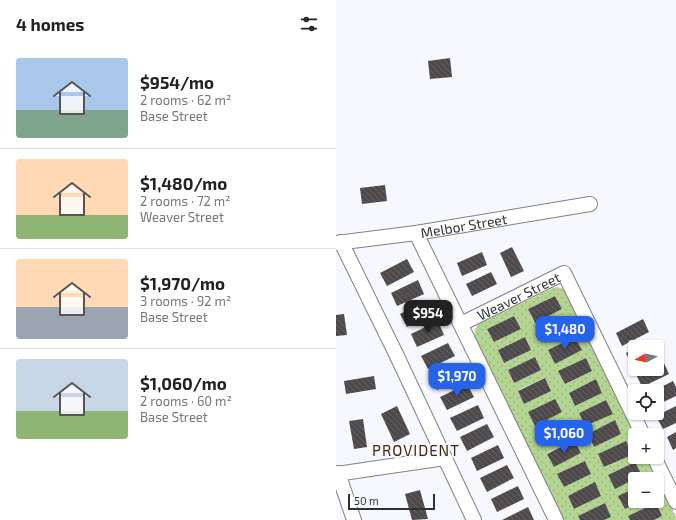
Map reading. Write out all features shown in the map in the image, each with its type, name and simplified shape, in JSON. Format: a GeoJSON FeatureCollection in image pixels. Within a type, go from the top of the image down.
{"type":"FeatureCollection","features":[{"type":"Feature","properties":{"kind":"street","name":"Melbor Street"},"geometry":{"type":"LineString","coordinates":[[338,242],[416,233],[590,204]]}},
{"type":"Feature","properties":{"kind":"street"},"geometry":{"type":"LineString","coordinates":[[416,233],[556,520]]}},
{"type":"Feature","properties":{"kind":"street"},"geometry":{"type":"LineString","coordinates":[[338,242],[396,354],[474,520]]}},
{"type":"Feature","properties":{"kind":"street","name":"Weaver Street"},"geometry":{"type":"LineString","coordinates":[[461,324],[564,273],[640,428]]}},
{"type":"Feature","properties":{"kind":"street"},"geometry":{"type":"LineString","coordinates":[[354,520],[337,474],[445,458]]}},
{"type":"Feature","properties":{"kind":"street"},"geometry":{"type":"LineString","coordinates":[[657,464],[676,502]]}},
{"type":"Feature","properties":{"kind":"green space"},"geometry":{"type":"Polygon","coordinates":[[[556,287],[566,291],[633,428],[628,428],[628,455],[598,454],[605,467],[628,457],[628,464],[631,464],[608,475],[615,488],[628,482],[628,492],[619,496],[625,509],[628,508],[645,508],[629,516],[630,520],[604,520],[611,517],[605,503],[578,516],[580,520],[564,520],[475,337],[475,330],[479,324],[556,287]],[[555,296],[528,309],[534,323],[562,309],[555,296]],[[514,316],[487,329],[494,342],[521,329],[514,316]],[[566,317],[539,330],[545,343],[572,330],[566,317]],[[525,337],[498,350],[504,363],[531,350],[525,337]],[[548,350],[555,364],[582,350],[548,350]],[[535,357],[508,370],[514,383],[541,370],[535,357]],[[586,358],[559,371],[565,384],[592,371],[586,358]],[[545,378],[518,390],[524,404],[551,391],[545,378]],[[596,379],[569,393],[575,406],[602,393],[596,379]],[[606,400],[579,413],[585,426],[612,414],[606,400]],[[528,412],[535,425],[562,412],[528,412]],[[566,420],[538,433],[544,446],[572,433],[566,420]],[[615,421],[588,434],[594,447],[621,434],[615,421]],[[574,440],[547,453],[554,467],[581,453],[574,440]],[[585,461],[558,474],[564,487],[591,474],[585,461]],[[595,483],[568,496],[574,509],[601,496],[595,483]]]}},
{"type":"Feature","properties":{"kind":"green space"},"geometry":{"type":"Polygon","coordinates":[[[636,464],[650,464],[654,472],[640,472],[636,464]]]}},
{"type":"Feature","properties":{"kind":"green space"},"geometry":{"type":"Polygon","coordinates":[[[664,492],[676,520],[654,520],[662,516],[658,508],[664,508],[664,492]]]}},
{"type":"Feature","properties":{"kind":"building"},"geometry":{"type":"Polygon","coordinates":[[[450,58],[452,77],[430,79],[428,61],[450,58]]]}},
{"type":"Feature","properties":{"kind":"building"},"geometry":{"type":"Polygon","coordinates":[[[385,185],[387,201],[362,204],[360,188],[385,185]]]}},
{"type":"Feature","properties":{"kind":"building"},"geometry":{"type":"Polygon","coordinates":[[[512,247],[524,271],[511,277],[500,253],[512,247]]]}},
{"type":"Feature","properties":{"kind":"building"},"geometry":{"type":"Polygon","coordinates":[[[482,252],[487,265],[462,276],[457,263],[482,252]]]}},
{"type":"Feature","properties":{"kind":"building"},"geometry":{"type":"Polygon","coordinates":[[[407,259],[414,272],[387,286],[380,273],[407,259]]]}},
{"type":"Feature","properties":{"kind":"building"},"geometry":{"type":"Polygon","coordinates":[[[491,272],[497,284],[472,296],[466,284],[491,272]]]}},
{"type":"Feature","properties":{"kind":"building"},"geometry":{"type":"Polygon","coordinates":[[[418,280],[424,294],[397,306],[391,293],[418,280]]]}},
{"type":"Feature","properties":{"kind":"building"},"geometry":{"type":"Polygon","coordinates":[[[555,296],[562,309],[535,323],[528,309],[555,296]]]}},
{"type":"Feature","properties":{"kind":"building"},"geometry":{"type":"Polygon","coordinates":[[[428,300],[434,314],[407,327],[400,314],[428,300]]]}},
{"type":"Feature","properties":{"kind":"building"},"geometry":{"type":"Polygon","coordinates":[[[344,314],[347,335],[336,336],[336,315],[344,314]]]}},
{"type":"Feature","properties":{"kind":"building"},"geometry":{"type":"Polygon","coordinates":[[[514,316],[521,329],[494,342],[487,329],[514,316]]]}},
{"type":"Feature","properties":{"kind":"building"},"geometry":{"type":"Polygon","coordinates":[[[566,317],[572,330],[545,343],[538,330],[566,317]]]}},
{"type":"Feature","properties":{"kind":"building"},"geometry":{"type":"Polygon","coordinates":[[[643,319],[649,332],[634,340],[628,340],[628,343],[622,346],[616,333],[643,319]]]}},
{"type":"Feature","properties":{"kind":"building"},"geometry":{"type":"Polygon","coordinates":[[[438,321],[444,335],[417,347],[411,334],[438,321]]]}},
{"type":"Feature","properties":{"kind":"building"},"geometry":{"type":"Polygon","coordinates":[[[525,337],[531,350],[504,363],[498,350],[525,337]]]}},
{"type":"Feature","properties":{"kind":"building"},"geometry":{"type":"Polygon","coordinates":[[[575,337],[582,350],[555,364],[548,350],[575,337]]]}},
{"type":"Feature","properties":{"kind":"building"},"geometry":{"type":"Polygon","coordinates":[[[448,343],[455,356],[428,369],[421,356],[448,343]]]}},
{"type":"Feature","properties":{"kind":"building"},"geometry":{"type":"Polygon","coordinates":[[[535,357],[541,370],[514,383],[508,370],[535,357]]]}},
{"type":"Feature","properties":{"kind":"building"},"geometry":{"type":"Polygon","coordinates":[[[586,358],[592,371],[565,384],[558,371],[586,358]]]}},
{"type":"Feature","properties":{"kind":"building"},"geometry":{"type":"Polygon","coordinates":[[[664,363],[669,374],[648,384],[641,384],[637,376],[664,376],[664,363]]]}},
{"type":"Feature","properties":{"kind":"building"},"geometry":{"type":"Polygon","coordinates":[[[459,364],[465,377],[437,390],[431,376],[459,364]]]}},
{"type":"Feature","properties":{"kind":"building"},"geometry":{"type":"Polygon","coordinates":[[[374,376],[376,389],[346,394],[344,381],[374,376]]]}},
{"type":"Feature","properties":{"kind":"building"},"geometry":{"type":"Polygon","coordinates":[[[545,378],[551,391],[524,404],[518,391],[545,378]]]}},
{"type":"Feature","properties":{"kind":"building"},"geometry":{"type":"Polygon","coordinates":[[[596,379],[602,393],[575,406],[569,393],[596,379]]]}},
{"type":"Feature","properties":{"kind":"building"},"geometry":{"type":"Polygon","coordinates":[[[673,381],[676,387],[676,396],[664,402],[664,386],[673,381]]]}},
{"type":"Feature","properties":{"kind":"building"},"geometry":{"type":"Polygon","coordinates":[[[467,384],[474,397],[447,410],[440,397],[467,384]]]}},
{"type":"Feature","properties":{"kind":"building"},"geometry":{"type":"Polygon","coordinates":[[[555,399],[562,412],[535,426],[528,412],[555,399]]]}},
{"type":"Feature","properties":{"kind":"building"},"geometry":{"type":"Polygon","coordinates":[[[606,400],[613,414],[585,426],[579,413],[606,400]]]}},
{"type":"Feature","properties":{"kind":"building"},"geometry":{"type":"Polygon","coordinates":[[[478,405],[484,418],[457,431],[450,418],[478,405]]]}},
{"type":"Feature","properties":{"kind":"building"},"geometry":{"type":"Polygon","coordinates":[[[397,406],[410,434],[394,442],[381,414],[397,406]]]}},
{"type":"Feature","properties":{"kind":"building"},"geometry":{"type":"Polygon","coordinates":[[[676,406],[676,423],[664,429],[658,420],[664,420],[664,412],[676,406]]]}},
{"type":"Feature","properties":{"kind":"building"},"geometry":{"type":"Polygon","coordinates":[[[363,419],[367,447],[354,449],[349,421],[363,419]]]}},
{"type":"Feature","properties":{"kind":"building"},"geometry":{"type":"Polygon","coordinates":[[[566,420],[572,433],[544,446],[538,433],[566,420]]]}},
{"type":"Feature","properties":{"kind":"building"},"geometry":{"type":"Polygon","coordinates":[[[615,420],[621,434],[594,447],[588,434],[615,420]]]}},
{"type":"Feature","properties":{"kind":"building"},"geometry":{"type":"Polygon","coordinates":[[[487,424],[494,437],[467,451],[460,437],[487,424]]]}},
{"type":"Feature","properties":{"kind":"building"},"geometry":{"type":"Polygon","coordinates":[[[676,432],[676,448],[673,450],[667,437],[676,432]]]}},
{"type":"Feature","properties":{"kind":"building"},"geometry":{"type":"Polygon","coordinates":[[[574,440],[581,453],[554,467],[547,454],[574,440]]]}},
{"type":"Feature","properties":{"kind":"building"},"geometry":{"type":"Polygon","coordinates":[[[626,441],[628,446],[628,457],[604,467],[598,454],[626,441]]]}},
{"type":"Feature","properties":{"kind":"building"},"geometry":{"type":"Polygon","coordinates":[[[498,445],[504,458],[477,471],[471,458],[498,445]]]}},
{"type":"Feature","properties":{"kind":"building"},"geometry":{"type":"Polygon","coordinates":[[[585,461],[591,474],[564,487],[557,474],[585,461]]]}},
{"type":"Feature","properties":{"kind":"building"},"geometry":{"type":"Polygon","coordinates":[[[631,464],[636,464],[640,472],[628,472],[628,482],[615,489],[608,475],[631,464]]]}},
{"type":"Feature","properties":{"kind":"building"},"geometry":{"type":"Polygon","coordinates":[[[507,465],[514,478],[487,492],[480,478],[507,465]]]}},
{"type":"Feature","properties":{"kind":"building"},"geometry":{"type":"Polygon","coordinates":[[[595,482],[601,496],[574,509],[568,496],[595,482]]]}},
{"type":"Feature","properties":{"kind":"building"},"geometry":{"type":"Polygon","coordinates":[[[518,486],[524,499],[497,512],[491,499],[518,486]]]}},
{"type":"Feature","properties":{"kind":"building"},"geometry":{"type":"Polygon","coordinates":[[[420,490],[428,519],[412,520],[405,494],[420,490]]]}},
{"type":"Feature","properties":{"kind":"building"},"geometry":{"type":"Polygon","coordinates":[[[628,491],[628,508],[625,509],[618,496],[628,491]]]}},
{"type":"Feature","properties":{"kind":"building"},"geometry":{"type":"Polygon","coordinates":[[[605,503],[611,517],[604,520],[580,520],[578,516],[605,503]]]}},
{"type":"Feature","properties":{"kind":"building"},"geometry":{"type":"Polygon","coordinates":[[[528,507],[534,520],[502,520],[528,507]]]}},
{"type":"Feature","properties":{"kind":"building"},"geometry":{"type":"Polygon","coordinates":[[[645,508],[658,508],[662,516],[654,520],[630,520],[628,516],[645,508]]]}},
{"type":"Feature","properties":{"kind":"district","name":"PROVIDENT"},"geometry":{"type":"Point","coordinates":[416,450]}}]}
